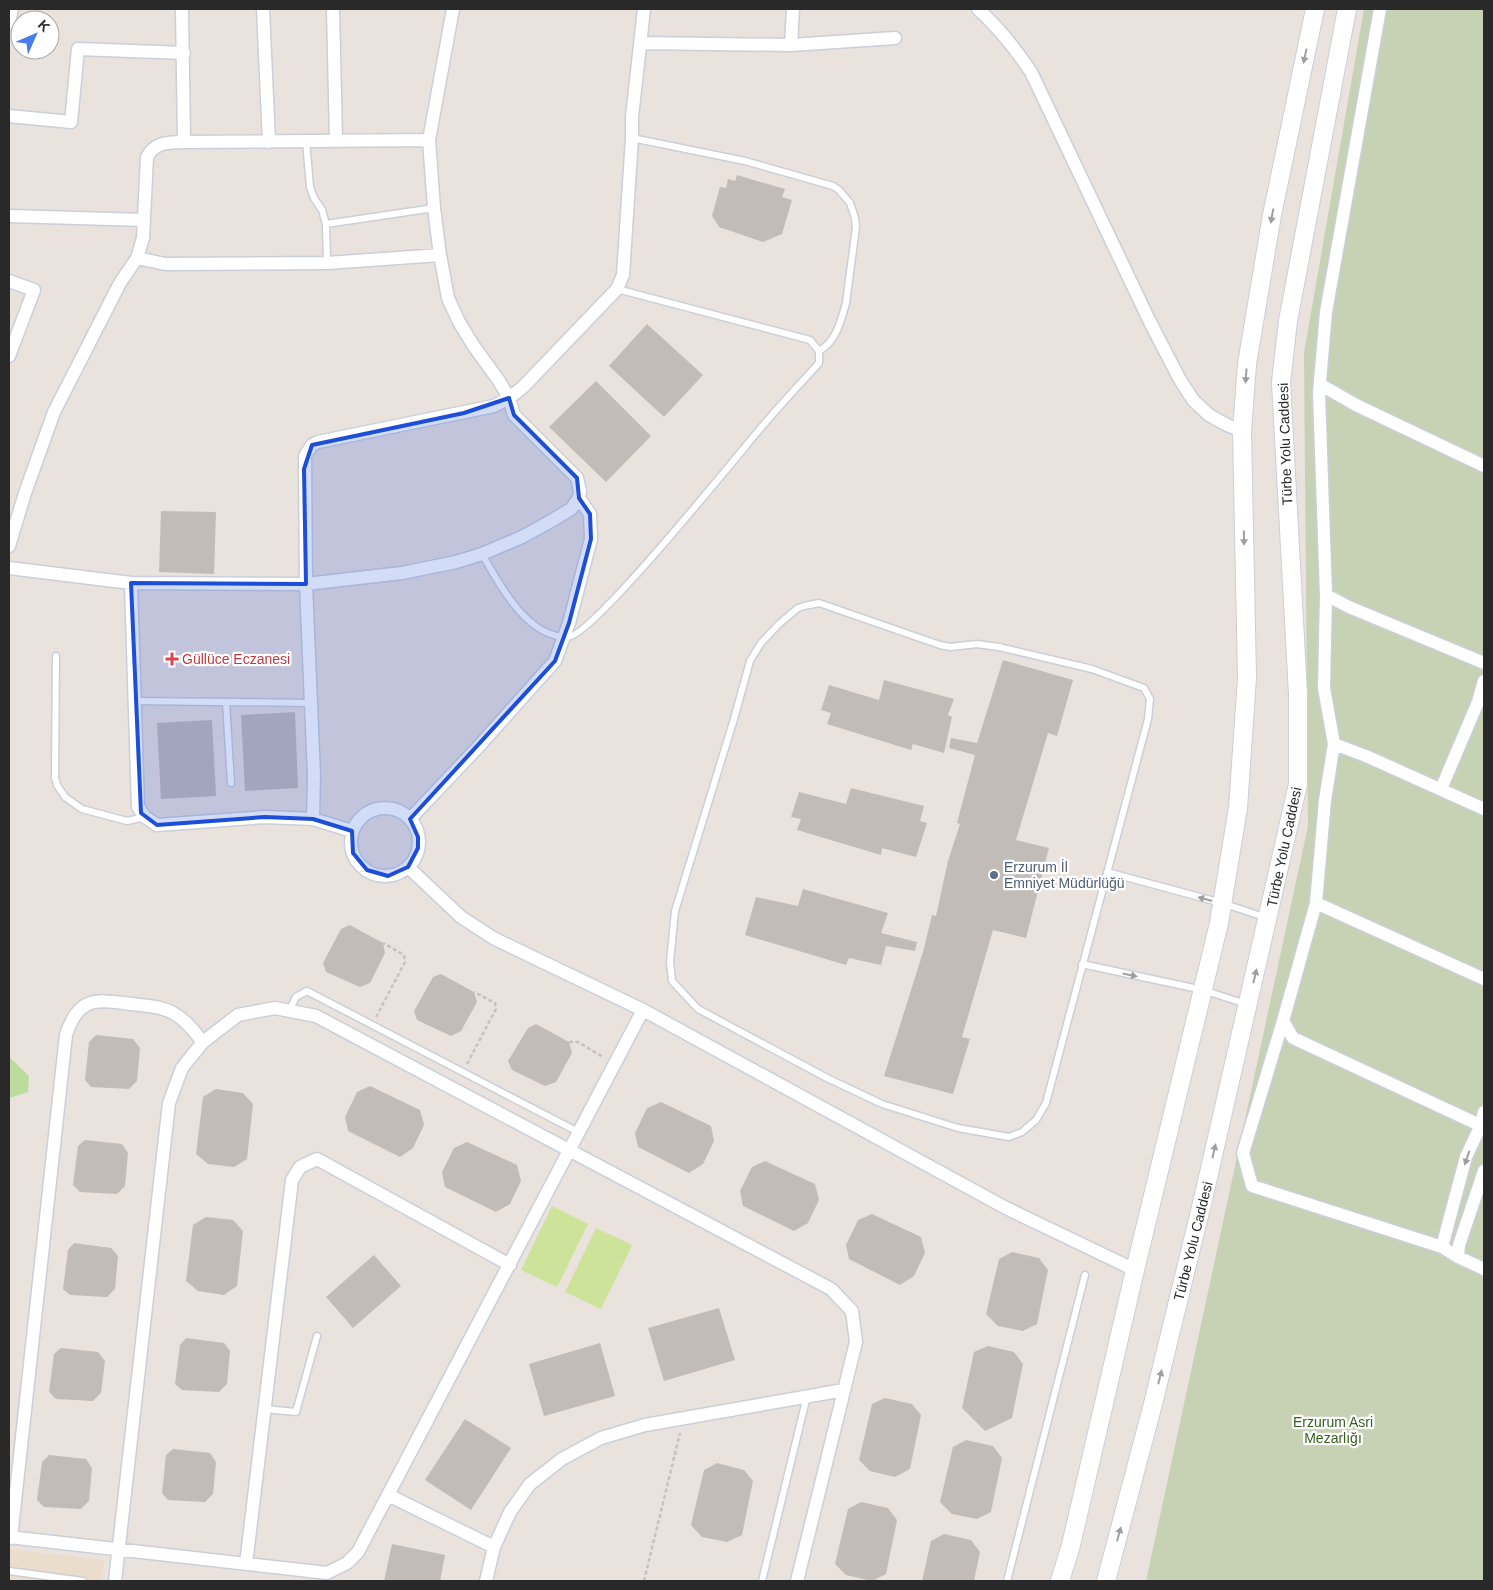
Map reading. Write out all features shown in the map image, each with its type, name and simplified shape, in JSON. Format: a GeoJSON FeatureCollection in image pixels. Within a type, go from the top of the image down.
{"type":"FeatureCollection","features":[{"type":"Feature","properties":{"kind":"street"},"geometry":{"type":"LineString","coordinates":[[9,23],[12,9]]}},
{"type":"Feature","properties":{"kind":"street"},"geometry":{"type":"LineString","coordinates":[[182,9],[184,142]]}},
{"type":"Feature","properties":{"kind":"street"},"geometry":{"type":"LineString","coordinates":[[263,9],[269,142]]}},
{"type":"Feature","properties":{"kind":"street"},"geometry":{"type":"LineString","coordinates":[[333,9],[336,141]]}},
{"type":"Feature","properties":{"kind":"street"},"geometry":{"type":"LineString","coordinates":[[9,568],[131,583],[306,584],[402,573],[456,562],[482,554],[522,537],[571,509],[579,498],[580,491],[576,478],[514,415],[509,398],[459,322],[448,298],[434,208],[429,140],[453,9]]}},
{"type":"Feature","properties":{"kind":"street"},"geometry":{"type":"LineString","coordinates":[[313,819],[314,776],[306,584],[305,456],[312,445],[318,442],[464,413],[494,406],[509,398],[523,387],[617,289],[623,275],[632,118],[644,9]]}},
{"type":"Feature","properties":{"kind":"street"},"geometry":{"type":"LineString","coordinates":[[791,45],[793,9]]}},
{"type":"Feature","properties":{"kind":"street"},"geometry":{"type":"LineString","coordinates":[[978,9],[1013,45],[1031,72],[1178,378],[1193,400],[1210,415],[1227,426],[1242,431]]}},
{"type":"Feature","properties":{"kind":"street"},"geometry":{"type":"LineString","coordinates":[[1060,1581],[1071,1545],[1203,990],[1222,903],[1238,808],[1247,678],[1242,431],[1247,364],[1272,215],[1315,9]]}},
{"type":"Feature","properties":{"kind":"street","name":"Türbe Yolu Caddesi"},"geometry":{"type":"LineString","coordinates":[[1106,1581],[1156,1394],[1298,784],[1298,694],[1281,382],[1288,321],[1347,9]]}},
{"type":"Feature","properties":{"kind":"street"},"geometry":{"type":"LineString","coordinates":[[1380,9],[1326,312],[1319,393],[1326,596],[1324,688],[1334,744],[1325,800],[1316,903],[1243,1153],[1252,1186],[1442,1247],[1484,1269]]}},
{"type":"Feature","properties":{"kind":"street"},"geometry":{"type":"LineString","coordinates":[[641,42],[791,45],[894,38]]}},
{"type":"Feature","properties":{"kind":"street"},"geometry":{"type":"LineString","coordinates":[[9,116],[71,122],[78,49],[184,53]]}},
{"type":"Feature","properties":{"kind":"street"},"geometry":{"type":"LineString","coordinates":[[9,546],[25,493],[54,412],[120,283],[137,258],[143,238],[147,157],[155,146],[184,142],[429,140]]}},
{"type":"Feature","properties":{"kind":"street"},"geometry":{"type":"LineString","coordinates":[[9,216],[144,220]]}},
{"type":"Feature","properties":{"kind":"street"},"geometry":{"type":"LineString","coordinates":[[137,258],[165,264],[327,264],[440,255]]}},
{"type":"Feature","properties":{"kind":"street"},"geometry":{"type":"LineString","coordinates":[[9,281],[34,290],[9,356]]}},
{"type":"Feature","properties":{"kind":"street"},"geometry":{"type":"LineString","coordinates":[[1321,385],[1356,405],[1484,466]]}},
{"type":"Feature","properties":{"kind":"street"},"geometry":{"type":"LineString","coordinates":[[410,819],[555,661],[569,623],[591,539],[590,514],[579,498]]}},
{"type":"Feature","properties":{"kind":"street"},"geometry":{"type":"LineString","coordinates":[[131,583],[138,808],[145,817],[157,825],[265,817],[313,819],[352,831]]}},
{"type":"Feature","properties":{"kind":"street"},"geometry":{"type":"LineString","coordinates":[[1326,596],[1484,663]]}},
{"type":"Feature","properties":{"kind":"street"},"geometry":{"type":"LineString","coordinates":[[1441,789],[1478,702],[1484,682]]}},
{"type":"Feature","properties":{"kind":"street"},"geometry":{"type":"LineString","coordinates":[[1334,744],[1366,756],[1484,809]]}},
{"type":"Feature","properties":{"kind":"street"},"geometry":{"type":"LineString","coordinates":[[375,809],[394,809],[410,819],[415,827],[418,843],[414,858],[408,867],[399,873],[388,876],[377,875],[366,870],[358,863],[352,853],[352,831],[358,821],[366,814],[375,809]]}},
{"type":"Feature","properties":{"kind":"street"},"geometry":{"type":"LineString","coordinates":[[408,867],[461,917],[495,939],[644,1010],[1006,1208],[1135,1270]]}},
{"type":"Feature","properties":{"kind":"street"},"geometry":{"type":"LineString","coordinates":[[1316,903],[1484,980]]}},
{"type":"Feature","properties":{"kind":"street"},"geometry":{"type":"LineString","coordinates":[[204,1042],[187,1023],[173,1013],[157,1007],[100,1000],[89,1003],[78,1010],[70,1022],[66,1034],[10,1538],[327,1573],[346,1564],[358,1552],[644,1010]]}},
{"type":"Feature","properties":{"kind":"street"},"geometry":{"type":"LineString","coordinates":[[116,1581],[169,1103],[182,1068],[204,1042],[238,1015],[275,1008],[316,1016],[831,1289],[852,1311],[856,1342],[797,1581]]}},
{"type":"Feature","properties":{"kind":"street"},"geometry":{"type":"LineString","coordinates":[[1283,1021],[1293,1038],[1482,1127]]}},
{"type":"Feature","properties":{"kind":"street"},"geometry":{"type":"LineString","coordinates":[[1442,1247],[1466,1158],[1482,1127],[1484,1112]]}},
{"type":"Feature","properties":{"kind":"street"},"geometry":{"type":"LineString","coordinates":[[246,1564],[292,1180],[300,1167],[317,1160],[510,1265]]}},
{"type":"Feature","properties":{"kind":"street"},"geometry":{"type":"LineString","coordinates":[[1458,1257],[1459,1245],[1484,1171]]}},
{"type":"Feature","properties":{"kind":"street"},"geometry":{"type":"LineString","coordinates":[[486,1581],[494,1547],[510,1512],[530,1484],[562,1459],[601,1438],[645,1425],[684,1417],[844,1390]]}},
{"type":"Feature","properties":{"kind":"street"},"geometry":{"type":"LineString","coordinates":[[388,1495],[494,1547]]}},
{"type":"Feature","properties":{"kind":"lane"},"geometry":{"type":"LineString","coordinates":[[632,138],[745,161],[833,186],[845,196],[853,210],[856,226],[846,303],[832,340],[825,348],[819,351]]}},
{"type":"Feature","properties":{"kind":"lane"},"geometry":{"type":"LineString","coordinates":[[306,141],[310,186],[314,198],[322,210],[326,224],[327,264]]}},
{"type":"Feature","properties":{"kind":"lane"},"geometry":{"type":"LineString","coordinates":[[326,224],[434,208]]}},
{"type":"Feature","properties":{"kind":"lane"},"geometry":{"type":"LineString","coordinates":[[482,554],[507,595],[522,614],[536,626],[564,637],[578,634],[597,617],[687,518],[765,423],[819,364],[819,351],[810,340],[617,289]]}},
{"type":"Feature","properties":{"kind":"lane"},"geometry":{"type":"LineString","coordinates":[[819,603],[940,645],[950,647],[977,644],[999,647],[1092,669],[1144,688],[1150,699],[1148,719],[1082,964],[1046,1103],[1036,1120],[1022,1132],[1009,1137],[958,1128],[882,1104],[827,1078],[698,1009],[672,981],[670,962],[675,911],[750,661],[761,643],[779,624],[798,608],[819,603]]}},
{"type":"Feature","properties":{"kind":"lane"},"geometry":{"type":"LineString","coordinates":[[56,656],[55,778],[60,792],[70,802],[82,809],[127,821],[145,817]]}},
{"type":"Feature","properties":{"kind":"lane"},"geometry":{"type":"LineString","coordinates":[[135,701],[311,702]]}},
{"type":"Feature","properties":{"kind":"lane"},"geometry":{"type":"LineString","coordinates":[[226,702],[231,783]]}},
{"type":"Feature","properties":{"kind":"lane"},"geometry":{"type":"LineString","coordinates":[[1107,872],[1222,903],[1268,918]]}},
{"type":"Feature","properties":{"kind":"lane"},"geometry":{"type":"LineString","coordinates":[[1082,964],[1203,990],[1248,1005]]}},
{"type":"Feature","properties":{"kind":"lane"},"geometry":{"type":"LineString","coordinates":[[289,1011],[296,997],[307,991],[580,1133]]}},
{"type":"Feature","properties":{"kind":"lane"},"geometry":{"type":"LineString","coordinates":[[1007,1581],[1085,1275]]}},
{"type":"Feature","properties":{"kind":"lane"},"geometry":{"type":"LineString","coordinates":[[264,1409],[296,1412],[317,1336]]}},
{"type":"Feature","properties":{"kind":"lane"},"geometry":{"type":"LineString","coordinates":[[762,1581],[807,1396]]}},
{"type":"Feature","properties":{"kind":"lane"},"geometry":{"type":"LineString","coordinates":[[9,1571],[83,1581]]}},
{"type":"Feature","properties":{"kind":"path"},"geometry":{"type":"LineString","coordinates":[[372,1025],[405,962],[404,955],[383,943]]}},
{"type":"Feature","properties":{"kind":"path"},"geometry":{"type":"LineString","coordinates":[[462,1072],[496,1009],[495,1003],[474,992]]}},
{"type":"Feature","properties":{"kind":"path"},"geometry":{"type":"LineString","coordinates":[[569,1042],[578,1042],[616,1063]]}},
{"type":"Feature","properties":{"kind":"path"},"geometry":{"type":"LineString","coordinates":[[644,1581],[684,1417]]}},
{"type":"Feature","properties":{"kind":"highlighted area"},"geometry":{"type":"Polygon","coordinates":[[[509,398],[514,415],[577,478],[579,498],[590,514],[591,539],[569,623],[555,661],[410,819],[418,837],[418,848],[408,867],[388,876],[367,870],[353,853],[352,831],[313,819],[265,817],[157,825],[141,813],[131,583],[306,584],[304,469],[312,445],[464,413],[509,398]]]}},
{"type":"Feature","properties":{"kind":"shaded area"},"geometry":{"type":"Polygon","coordinates":[[[9,1549],[104,1560],[102,1581],[9,1581],[9,1549]]]}},
{"type":"Feature","properties":{"kind":"green space","name":"Erzurum Asri Mezarlığı"},"geometry":{"type":"Polygon","coordinates":[[[1364,9],[1484,9],[1484,1581],[1146,1581],[1308,826],[1304,353],[1364,9]]]}},
{"type":"Feature","properties":{"kind":"green space"},"geometry":{"type":"Polygon","coordinates":[[[9,1057],[29,1076],[28,1092],[9,1098],[9,1057]]]}},
{"type":"Feature","properties":{"kind":"green space"},"geometry":{"type":"Polygon","coordinates":[[[552,1206],[588,1224],[557,1287],[521,1270],[552,1206]]]}},
{"type":"Feature","properties":{"kind":"green space"},"geometry":{"type":"Polygon","coordinates":[[[596,1228],[632,1245],[601,1309],[565,1292],[596,1228]]]}},
{"type":"Feature","properties":{"kind":"building"},"geometry":{"type":"Polygon","coordinates":[[[737,175],[785,189],[782,197],[792,200],[782,234],[763,242],[719,227],[712,216],[720,187],[726,188],[728,179],[735,181],[737,175]]]}},
{"type":"Feature","properties":{"kind":"building"},"geometry":{"type":"Polygon","coordinates":[[[647,324],[703,375],[664,417],[609,366],[647,324]]]}},
{"type":"Feature","properties":{"kind":"building"},"geometry":{"type":"Polygon","coordinates":[[[596,381],[651,436],[606,482],[549,427],[596,381]]]}},
{"type":"Feature","properties":{"kind":"building"},"geometry":{"type":"Polygon","coordinates":[[[161,511],[216,512],[214,574],[159,572],[161,511]]]}},
{"type":"Feature","properties":{"kind":"building","name":"Erzurum İl Emniyet Müdürlüğü"},"geometry":{"type":"Polygon","coordinates":[[[1003,660],[1073,680],[1057,736],[1048,733],[1016,840],[1049,848],[1026,938],[993,930],[962,1037],[970,1039],[953,1094],[884,1076],[923,952],[932,915],[936,916],[948,861],[960,824],[957,823],[975,755],[949,748],[951,738],[977,743],[1003,660]]]}},
{"type":"Feature","properties":{"kind":"building"},"geometry":{"type":"Polygon","coordinates":[[[884,680],[954,699],[948,715],[952,717],[944,753],[913,744],[911,750],[827,724],[831,713],[821,710],[829,685],[879,700],[884,680]]]}},
{"type":"Feature","properties":{"kind":"building"},"geometry":{"type":"Polygon","coordinates":[[[295,712],[298,788],[245,791],[241,715],[295,712]]]}},
{"type":"Feature","properties":{"kind":"building"},"geometry":{"type":"Polygon","coordinates":[[[212,720],[216,796],[161,799],[157,723],[212,720]]]}},
{"type":"Feature","properties":{"kind":"building"},"geometry":{"type":"Polygon","coordinates":[[[851,788],[924,806],[920,821],[927,823],[916,857],[882,848],[881,855],[797,830],[801,819],[791,817],[799,792],[846,804],[851,788]]]}},
{"type":"Feature","properties":{"kind":"building"},"geometry":{"type":"Polygon","coordinates":[[[803,889],[888,913],[881,933],[917,942],[915,951],[886,946],[881,965],[849,958],[846,965],[745,935],[756,897],[798,906],[803,889]]]}},
{"type":"Feature","properties":{"kind":"building"},"geometry":{"type":"Polygon","coordinates":[[[350,925],[383,943],[385,953],[370,983],[360,987],[326,972],[323,963],[341,929],[350,925]]]}},
{"type":"Feature","properties":{"kind":"building"},"geometry":{"type":"Polygon","coordinates":[[[441,974],[474,992],[477,1002],[461,1031],[451,1036],[417,1020],[414,1011],[433,977],[441,974]]]}},
{"type":"Feature","properties":{"kind":"building"},"geometry":{"type":"Polygon","coordinates":[[[536,1024],[569,1042],[572,1053],[556,1082],[545,1086],[512,1070],[508,1061],[528,1028],[536,1024]]]}},
{"type":"Feature","properties":{"kind":"building"},"geometry":{"type":"Polygon","coordinates":[[[96,1035],[133,1039],[140,1048],[137,1081],[129,1089],[91,1087],[85,1080],[89,1042],[96,1035]]]}},
{"type":"Feature","properties":{"kind":"building"},"geometry":{"type":"Polygon","coordinates":[[[370,1086],[420,1110],[424,1125],[413,1148],[400,1157],[348,1131],[345,1117],[357,1092],[370,1086]]]}},
{"type":"Feature","properties":{"kind":"building"},"geometry":{"type":"Polygon","coordinates":[[[216,1089],[243,1093],[253,1104],[247,1159],[234,1167],[208,1164],[196,1154],[203,1097],[216,1089]]]}},
{"type":"Feature","properties":{"kind":"building"},"geometry":{"type":"Polygon","coordinates":[[[661,1102],[711,1126],[714,1141],[703,1164],[689,1173],[638,1147],[635,1133],[647,1108],[661,1102]]]}},
{"type":"Feature","properties":{"kind":"building"},"geometry":{"type":"Polygon","coordinates":[[[85,1140],[122,1144],[128,1153],[125,1186],[117,1194],[80,1192],[73,1185],[78,1146],[85,1140]]]}},
{"type":"Feature","properties":{"kind":"building"},"geometry":{"type":"Polygon","coordinates":[[[467,1142],[517,1165],[521,1181],[510,1204],[496,1212],[445,1187],[442,1172],[454,1148],[467,1142]]]}},
{"type":"Feature","properties":{"kind":"building"},"geometry":{"type":"Polygon","coordinates":[[[765,1161],[815,1184],[819,1200],[808,1223],[794,1231],[743,1206],[740,1191],[752,1167],[765,1161]]]}},
{"type":"Feature","properties":{"kind":"building"},"geometry":{"type":"Polygon","coordinates":[[[872,1214],[921,1237],[925,1253],[914,1276],[900,1285],[849,1259],[846,1245],[858,1220],[872,1214]]]}},
{"type":"Feature","properties":{"kind":"building"},"geometry":{"type":"Polygon","coordinates":[[[206,1217],[233,1220],[243,1231],[237,1286],[224,1295],[198,1291],[186,1281],[193,1225],[206,1217]]]}},
{"type":"Feature","properties":{"kind":"building"},"geometry":{"type":"Polygon","coordinates":[[[74,1243],[111,1248],[118,1256],[115,1289],[107,1297],[70,1295],[63,1289],[68,1250],[74,1243]]]}},
{"type":"Feature","properties":{"kind":"building"},"geometry":{"type":"Polygon","coordinates":[[[1012,1252],[1039,1258],[1048,1270],[1037,1324],[1023,1331],[998,1326],[986,1314],[999,1259],[1012,1252]]]}},
{"type":"Feature","properties":{"kind":"building"},"geometry":{"type":"Polygon","coordinates":[[[374,1255],[401,1286],[353,1328],[326,1297],[374,1255]]]}},
{"type":"Feature","properties":{"kind":"building"},"geometry":{"type":"Polygon","coordinates":[[[719,1308],[735,1360],[664,1381],[648,1328],[719,1308]]]}},
{"type":"Feature","properties":{"kind":"building"},"geometry":{"type":"Polygon","coordinates":[[[186,1338],[224,1343],[230,1351],[227,1384],[219,1392],[182,1390],[175,1384],[180,1345],[186,1338]]]}},
{"type":"Feature","properties":{"kind":"building"},"geometry":{"type":"Polygon","coordinates":[[[600,1343],[615,1396],[544,1416],[529,1364],[600,1343]]]}},
{"type":"Feature","properties":{"kind":"building"},"geometry":{"type":"Polygon","coordinates":[[[988,1346],[1014,1352],[1023,1364],[1012,1418],[985,1431],[962,1408],[974,1352],[988,1346]]]}},
{"type":"Feature","properties":{"kind":"building"},"geometry":{"type":"Polygon","coordinates":[[[61,1348],[98,1352],[105,1361],[101,1393],[93,1401],[56,1399],[49,1392],[54,1354],[61,1348]]]}},
{"type":"Feature","properties":{"kind":"building"},"geometry":{"type":"Polygon","coordinates":[[[885,1398],[912,1404],[921,1415],[910,1469],[895,1477],[870,1471],[859,1460],[872,1404],[885,1398]]]}},
{"type":"Feature","properties":{"kind":"building"},"geometry":{"type":"Polygon","coordinates":[[[465,1419],[511,1448],[471,1510],[425,1480],[465,1419]]]}},
{"type":"Feature","properties":{"kind":"building"},"geometry":{"type":"Polygon","coordinates":[[[966,1440],[993,1446],[1002,1458],[991,1512],[977,1519],[952,1514],[940,1502],[953,1447],[966,1440]]]}},
{"type":"Feature","properties":{"kind":"building"},"geometry":{"type":"Polygon","coordinates":[[[173,1449],[210,1453],[216,1462],[213,1494],[205,1502],[168,1500],[162,1493],[166,1455],[173,1449]]]}},
{"type":"Feature","properties":{"kind":"building"},"geometry":{"type":"Polygon","coordinates":[[[49,1455],[86,1459],[92,1468],[89,1501],[81,1509],[44,1507],[37,1500],[42,1462],[49,1455]]]}},
{"type":"Feature","properties":{"kind":"building"},"geometry":{"type":"Polygon","coordinates":[[[717,1463],[744,1470],[753,1481],[742,1535],[727,1542],[702,1537],[691,1525],[704,1470],[717,1463]]]}},
{"type":"Feature","properties":{"kind":"building"},"geometry":{"type":"Polygon","coordinates":[[[861,1502],[888,1508],[897,1520],[886,1574],[872,1581],[846,1575],[835,1564],[848,1509],[861,1502]]]}},
{"type":"Feature","properties":{"kind":"building"},"geometry":{"type":"Polygon","coordinates":[[[944,1534],[971,1540],[980,1552],[974,1581],[922,1581],[931,1541],[944,1534]]]}},
{"type":"Feature","properties":{"kind":"building"},"geometry":{"type":"Polygon","coordinates":[[[392,1544],[445,1555],[440,1581],[384,1581],[392,1544]]]}},
{"type":"Feature","properties":{"kind":"place","name":"Güllüce Eczanesi"},"geometry":{"type":"Point","coordinates":[172,659]}},
{"type":"Feature","properties":{"kind":"place","name":"Erzurum İl Emniyet Müdürlüğü"},"geometry":{"type":"Point","coordinates":[994,875]}}]}
